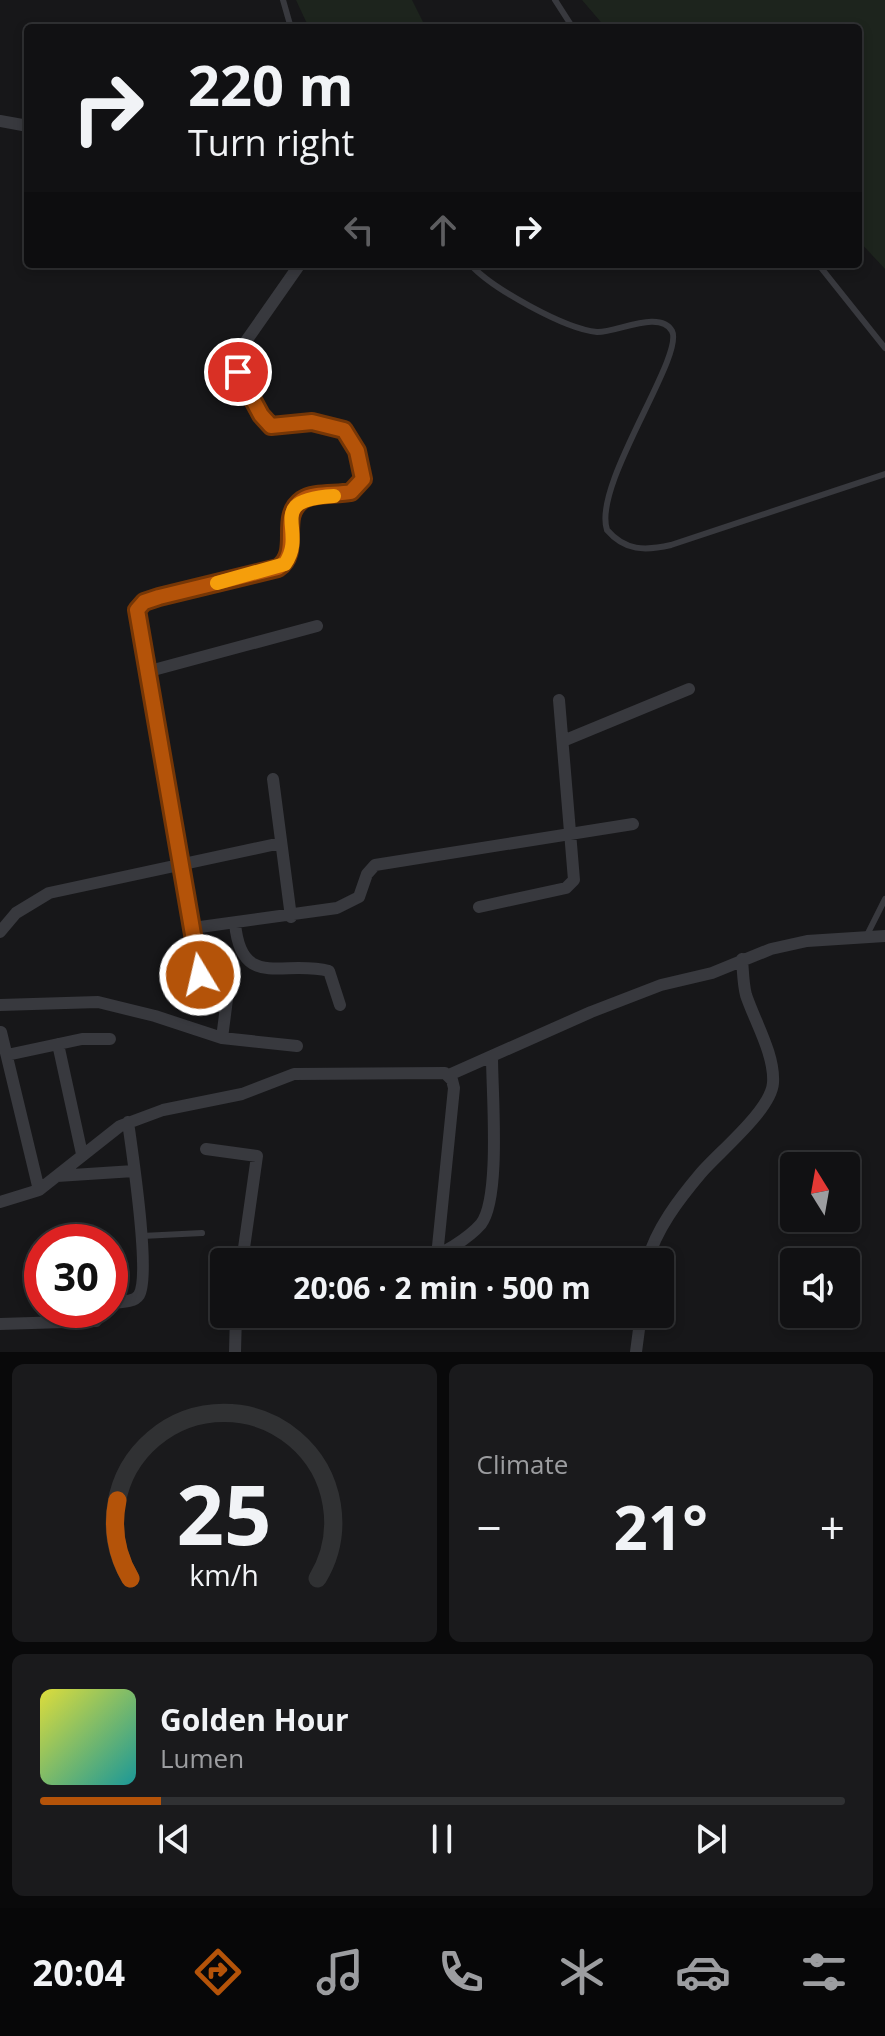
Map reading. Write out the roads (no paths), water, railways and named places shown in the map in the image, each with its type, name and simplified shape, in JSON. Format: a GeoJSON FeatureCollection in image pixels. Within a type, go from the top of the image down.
{"type":"FeatureCollection","features":[{"type":"Feature","properties":{"kind":"street"},"geometry":{"type":"LineString","coordinates":[[0,121],[24,125]]}},
{"type":"Feature","properties":{"kind":"street"},"geometry":{"type":"LineString","coordinates":[[200,975],[136,614],[140,605],[278,568],[290,554],[291,521],[299,503],[307,498],[351,492],[362,483],[357,451],[344,430],[312,422],[271,426],[261,415],[238,372],[237,354],[297,268]]}},
{"type":"Feature","properties":{"kind":"street"},"geometry":{"type":"LineString","coordinates":[[146,672],[317,626]]}},
{"type":"Feature","properties":{"kind":"street"},"geometry":{"type":"LineString","coordinates":[[563,741],[689,689]]}},
{"type":"Feature","properties":{"kind":"street"},"geometry":{"type":"LineString","coordinates":[[479,907],[572,884],[571,833],[559,700]]}},
{"type":"Feature","properties":{"kind":"street"},"geometry":{"type":"LineString","coordinates":[[273,779],[291,917]]}},
{"type":"Feature","properties":{"kind":"street"},"geometry":{"type":"LineString","coordinates":[[193,928],[291,917],[337,908],[359,897],[367,874],[375,865],[633,824]]}},
{"type":"Feature","properties":{"kind":"street"},"geometry":{"type":"LineString","coordinates":[[0,932],[16,913],[49,893],[281,843]]}},
{"type":"Feature","properties":{"kind":"street"},"geometry":{"type":"LineString","coordinates":[[0,910],[16,913]]}},
{"type":"Feature","properties":{"kind":"street"},"geometry":{"type":"LineString","coordinates":[[235,923],[238,949],[246,960],[264,967],[329,971],[340,1005]]}},
{"type":"Feature","properties":{"kind":"street"},"geometry":{"type":"LineString","coordinates":[[0,1202],[39,1190],[82,1154],[128,1122],[163,1110],[242,1094],[294,1074],[449,1075],[591,1012],[661,985],[712,973],[742,959],[807,941],[885,936]]}},
{"type":"Feature","properties":{"kind":"street"},"geometry":{"type":"LineString","coordinates":[[652,1248],[671,1214],[700,1174],[764,1105],[772,1090],[772,1070],[745,991],[742,959]]}},
{"type":"Feature","properties":{"kind":"street"},"geometry":{"type":"LineString","coordinates":[[222,1038],[230,976]]}},
{"type":"Feature","properties":{"kind":"street"},"geometry":{"type":"LineString","coordinates":[[0,1005],[98,1002],[155,1016],[222,1038],[297,1046]]}},
{"type":"Feature","properties":{"kind":"street"},"geometry":{"type":"LineString","coordinates":[[1,1032],[39,1190]]}},
{"type":"Feature","properties":{"kind":"street"},"geometry":{"type":"LineString","coordinates":[[7,1055],[58,1044],[110,1039]]}},
{"type":"Feature","properties":{"kind":"street"},"geometry":{"type":"LineString","coordinates":[[58,1044],[82,1154]]}},
{"type":"Feature","properties":{"kind":"street"},"geometry":{"type":"LineString","coordinates":[[448,1248],[480,1226],[488,1212],[493,1181],[492,1057]]}},
{"type":"Feature","properties":{"kind":"street"},"geometry":{"type":"LineString","coordinates":[[438,1248],[454,1088],[449,1075]]}},
{"type":"Feature","properties":{"kind":"street"},"geometry":{"type":"LineString","coordinates":[[128,1122],[143,1259],[139,1295],[128,1301]]}},
{"type":"Feature","properties":{"kind":"street"},"geometry":{"type":"LineString","coordinates":[[206,1149],[257,1156],[244,1248]]}},
{"type":"Feature","properties":{"kind":"street"},"geometry":{"type":"LineString","coordinates":[[57,1176],[134,1171]]}},
{"type":"Feature","properties":{"kind":"street"},"geometry":{"type":"LineString","coordinates":[[0,1324],[24,1323]]}},
{"type":"Feature","properties":{"kind":"street"},"geometry":{"type":"LineString","coordinates":[[235,1352],[236,1328]]}},
{"type":"Feature","properties":{"kind":"street"},"geometry":{"type":"LineString","coordinates":[[636,1352],[639,1328]]}},
{"type":"Feature","properties":{"kind":"lane"},"geometry":{"type":"LineString","coordinates":[[283,0],[290,24]]}},
{"type":"Feature","properties":{"kind":"lane"},"geometry":{"type":"LineString","coordinates":[[555,0],[570,24]]}},
{"type":"Feature","properties":{"kind":"lane"},"geometry":{"type":"LineString","coordinates":[[474,268],[536,308],[585,330],[602,332],[653,321],[666,325],[672,331],[673,345],[637,424],[605,513],[607,530],[619,542],[640,549],[671,545],[885,474]]}},
{"type":"Feature","properties":{"kind":"lane"},"geometry":{"type":"LineString","coordinates":[[821,268],[885,348]]}},
{"type":"Feature","properties":{"kind":"lane"},"geometry":{"type":"LineString","coordinates":[[867,935],[885,899]]}},
{"type":"Feature","properties":{"kind":"lane"},"geometry":{"type":"LineString","coordinates":[[140,1236],[202,1233]]}}]}
